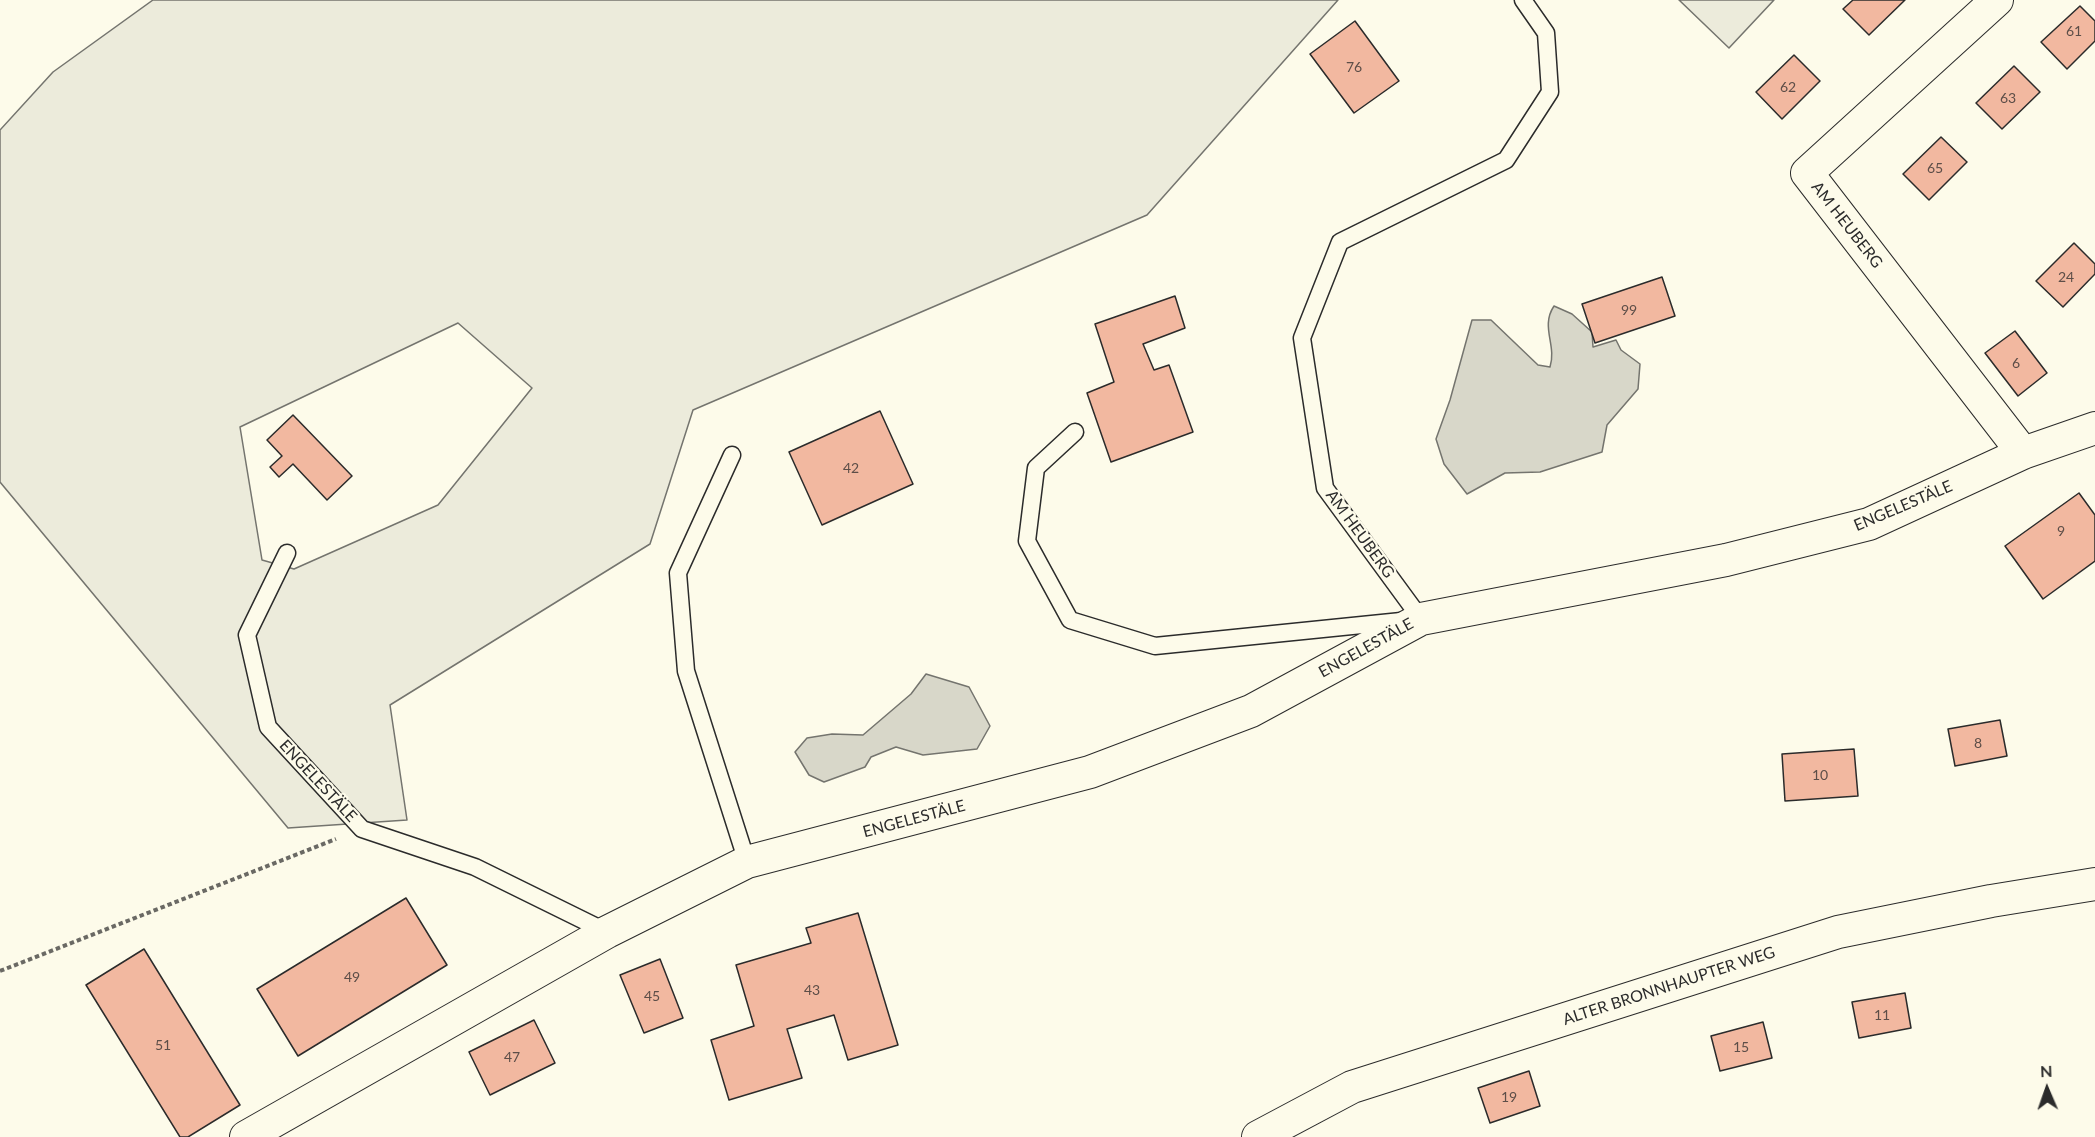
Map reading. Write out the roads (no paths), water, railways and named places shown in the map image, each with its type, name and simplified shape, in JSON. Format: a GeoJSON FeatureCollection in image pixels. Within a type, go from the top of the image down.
{"type":"FeatureCollection","features":[{"type":"Feature","properties":{"kind":"street","name":"AM HEUBERG"},"geometry":{"type":"LineString","coordinates":[[1997,0],[1807,173],[2023,453]]}},
{"type":"Feature","properties":{"kind":"street","name":"ENGELESTÄLE"},"geometry":{"type":"LineString","coordinates":[[246,1137],[608,932],[747,862],[1090,772],[1251,711],[1421,619],[1726,560],[1869,524],[2023,453],[2095,428]]}},
{"type":"Feature","properties":{"kind":"street","name":"ALTER BRONNHAUPTER WEG"},"geometry":{"type":"LineString","coordinates":[[1258,1137],[1352,1088],[1838,932],[1991,901],[2095,884]]}},
{"type":"Feature","properties":{"kind":"lane","name":"AM HEUBERG"},"geometry":{"type":"LineString","coordinates":[[1421,619],[1325,488],[1302,338],[1340,242],[1506,160],[1550,92],[1546,33],[1523,0]]}},
{"type":"Feature","properties":{"kind":"lane"},"geometry":{"type":"LineString","coordinates":[[1075,432],[1036,468],[1028,541],[1070,620],[1155,646],[1421,619]]}},
{"type":"Feature","properties":{"kind":"lane"},"geometry":{"type":"LineString","coordinates":[[732,455],[678,573],[686,671],[747,862]]}},
{"type":"Feature","properties":{"kind":"lane","name":"ENGELESTÄLE"},"geometry":{"type":"LineString","coordinates":[[287,553],[247,635],[268,727],[362,829],[475,867],[608,932]]}}]}
